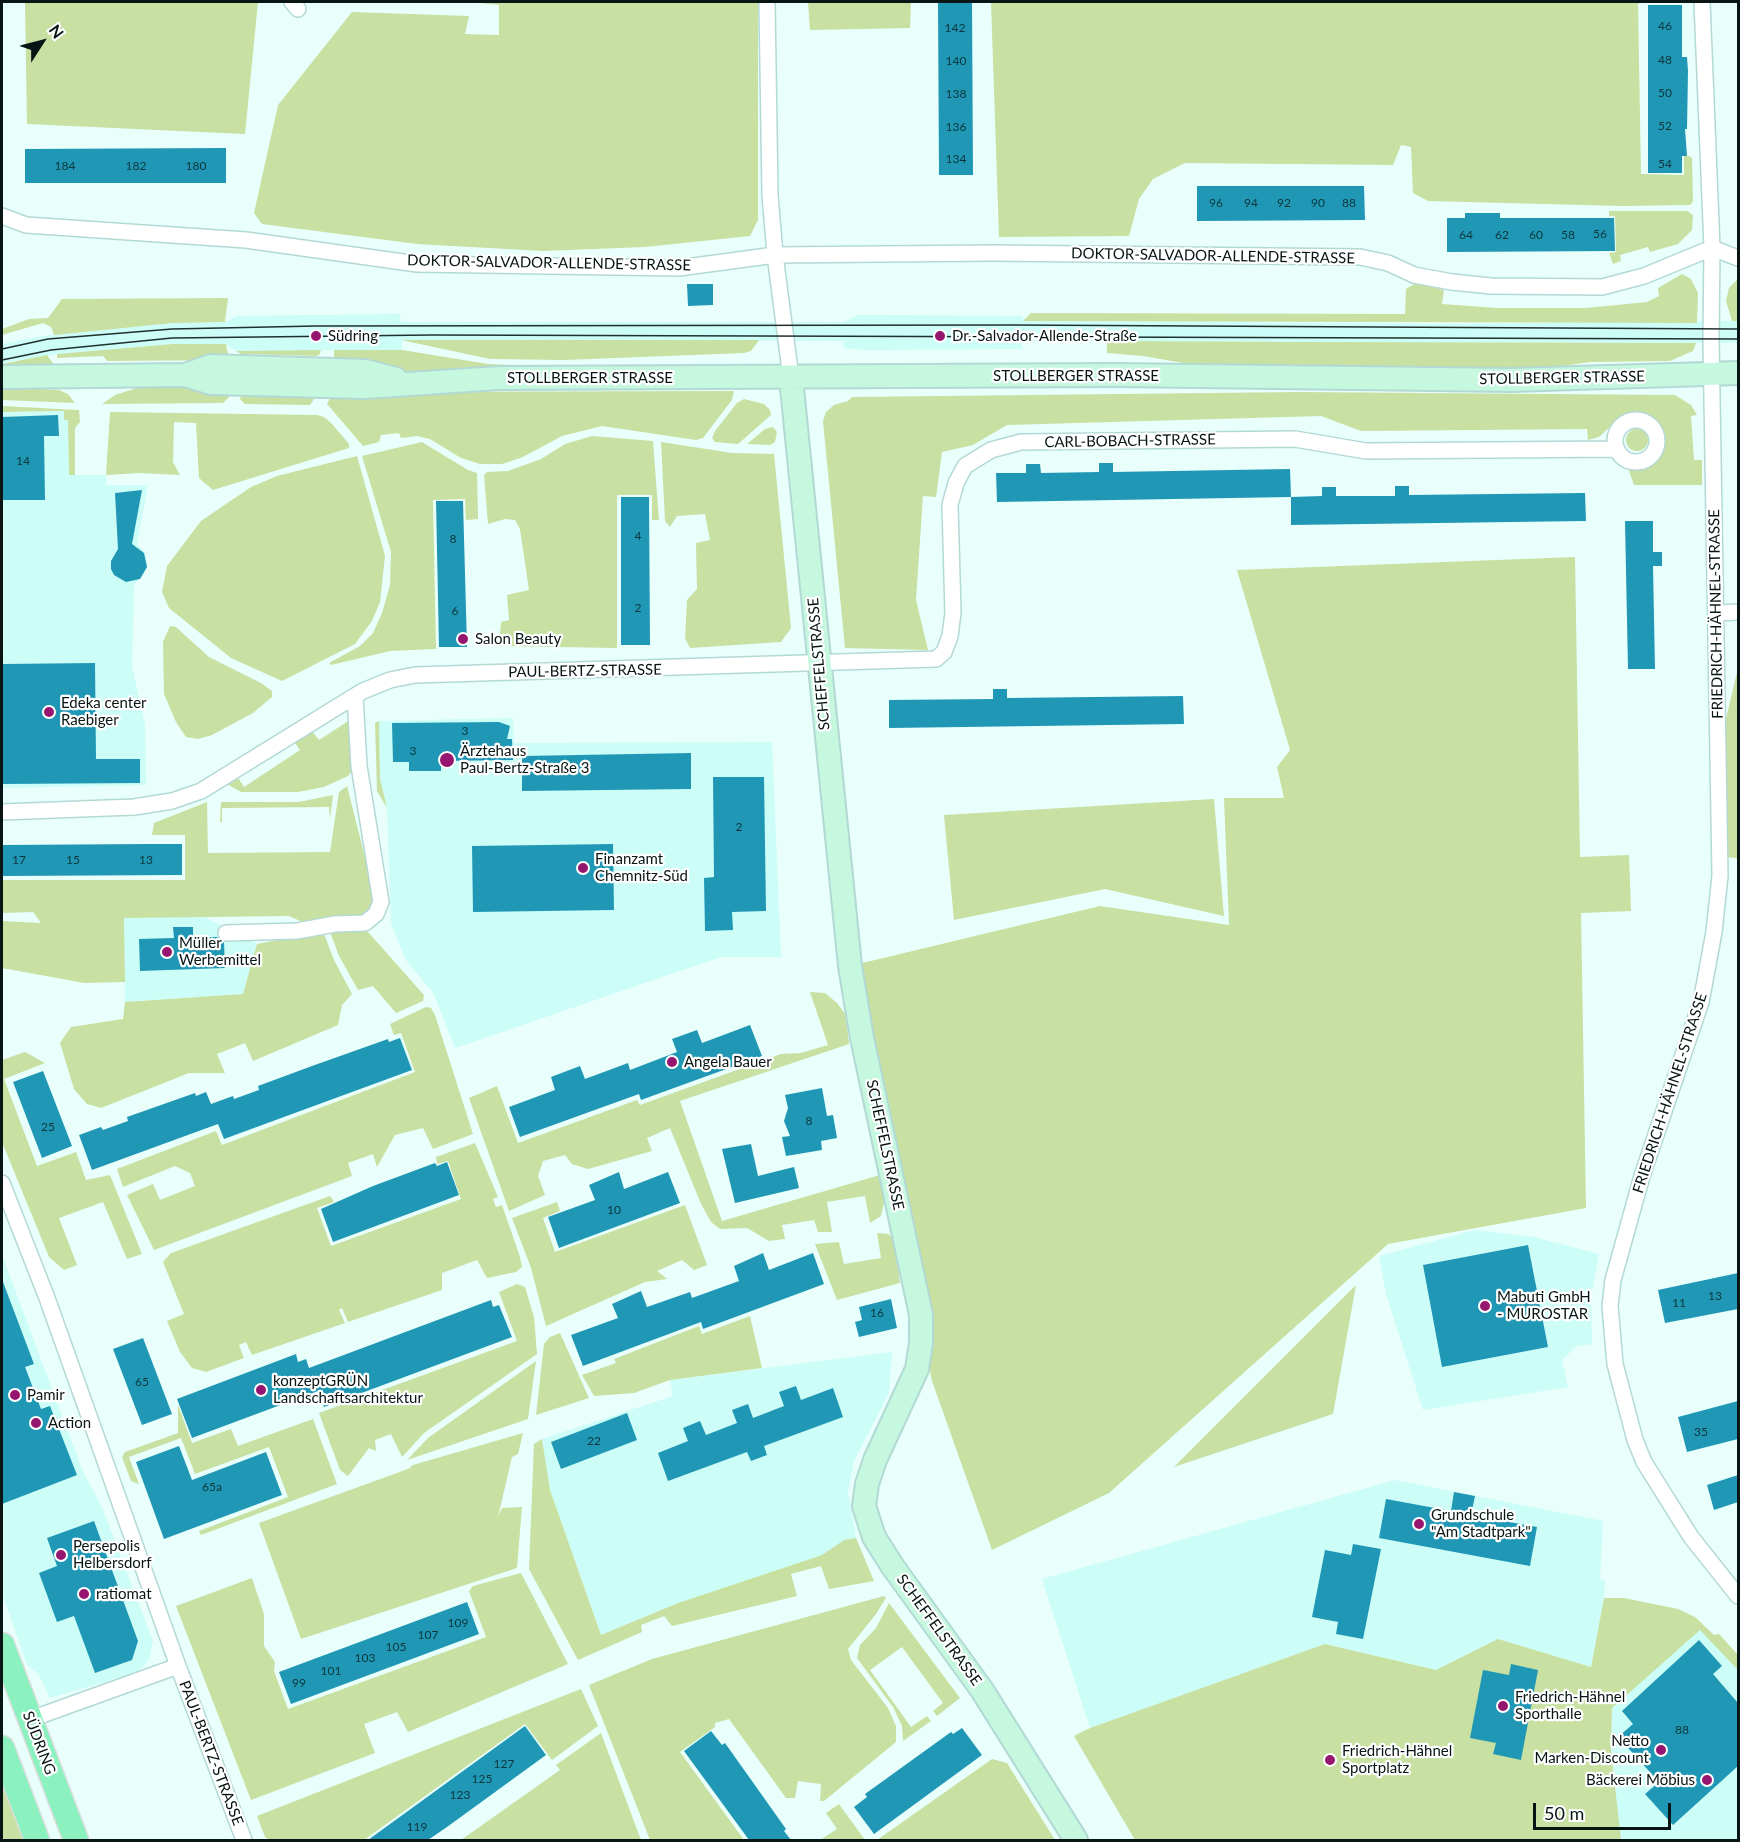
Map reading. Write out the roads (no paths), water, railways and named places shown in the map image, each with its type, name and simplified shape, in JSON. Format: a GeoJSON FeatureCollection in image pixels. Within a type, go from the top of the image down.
{"type":"FeatureCollection","features":[{"type":"Feature","properties":{"kind":"main road","name":"STOLLBERGER STRASSE"},"geometry":{"type":"LineString","coordinates":[[2,377],[185,375],[211,383],[364,387],[499,378],[1117,375],[1511,380],[1738,373]]}},
{"type":"Feature","properties":{"kind":"main road","name":"SCHEFFELSTRASSE"},"geometry":{"type":"LineString","coordinates":[[791,378],[850,966],[862,1038],[921,1315],[921,1343],[917,1369],[875,1460],[867,1484],[864,1506],[874,1537],[893,1567],[982,1690],[1076,1840]]}},
{"type":"Feature","properties":{"kind":"main road","name":"SÜDRING"},"geometry":{"type":"LineString","coordinates":[[2,1645],[76,1840]]}},
{"type":"Feature","properties":{"kind":"main road"},"geometry":{"type":"LineString","coordinates":[[2,1748],[37,1840]]}},
{"type":"Feature","properties":{"kind":"street"},"geometry":{"type":"LineString","coordinates":[[767,2],[770,195],[775,255],[791,378]]}},
{"type":"Feature","properties":{"kind":"street"},"geometry":{"type":"LineString","coordinates":[[1702,2],[1712,248],[1712,373]]}},
{"type":"Feature","properties":{"kind":"street","name":"DOKTOR-SALVADOR-ALLENDE-STRASSE"},"geometry":{"type":"LineString","coordinates":[[2,216],[26,225],[246,240],[417,264],[679,268],[775,255],[993,253],[1360,257],[1388,262],[1414,275],[1491,286],[1602,287],[1644,276],[1712,248]]}},
{"type":"Feature","properties":{"kind":"street"},"geometry":{"type":"LineString","coordinates":[[1712,248],[1738,258]]}},
{"type":"Feature","properties":{"kind":"street","name":"FRIEDRICH-HÄHNEL-STRASSE"},"geometry":{"type":"LineString","coordinates":[[1712,373],[1720,857],[1714,932],[1697,1014],[1642,1176],[1617,1264],[1613,1280],[1611,1321],[1615,1364],[1635,1440],[1644,1462],[1691,1537],[1738,1596]]}},
{"type":"Feature","properties":{"kind":"street","name":"CARL-BOBACH-STRASSE"},"geometry":{"type":"LineString","coordinates":[[820,664],[936,660],[944,651],[950,636],[953,613],[950,505],[956,483],[965,466],[991,450],[1021,442],[1295,439],[1365,451],[1616,449]]}},
{"type":"Feature","properties":{"kind":"street"},"geometry":{"type":"LineString","coordinates":[[1717,613],[1738,612]]}},
{"type":"Feature","properties":{"kind":"street","name":"PAUL-BERTZ-STRASSE"},"geometry":{"type":"LineString","coordinates":[[2,812],[134,807],[172,801],[201,791],[355,696],[390,680],[416,675],[820,664]]}},
{"type":"Feature","properties":{"kind":"street"},"geometry":{"type":"LineString","coordinates":[[226,933],[297,931],[335,924],[365,923],[376,914],[381,902],[360,766],[355,696]]}},
{"type":"Feature","properties":{"kind":"street","name":"PAUL-BERTZ-STRASSE"},"geometry":{"type":"LineString","coordinates":[[2,1183],[244,1840]]}},
{"type":"Feature","properties":{"kind":"street","name":"PAUL-BERTZ-STRASSE"},"geometry":{"type":"LineString","coordinates":[[31,1719],[178,1666]]}},
{"type":"Feature","properties":{"kind":"tram line"},"geometry":{"type":"LineString","coordinates":[[2,349],[48,339],[172,329],[316,326],[1013,325],[1738,329]]}},
{"type":"Feature","properties":{"kind":"tram line"},"geometry":{"type":"LineString","coordinates":[[2,360],[51,350],[172,338],[432,335],[1738,339]]}},
{"type":"Feature","properties":{"kind":"place","name":"Südring"},"geometry":{"type":"Point","coordinates":[316,336]}},
{"type":"Feature","properties":{"kind":"place","name":"Dr.-Salvador-Allende-Straße"},"geometry":{"type":"Point","coordinates":[940,336]}},
{"type":"Feature","properties":{"kind":"place","name":"Salon Beauty"},"geometry":{"type":"Point","coordinates":[463,639]}},
{"type":"Feature","properties":{"kind":"place","name":"Edeka center Raebiger"},"geometry":{"type":"Point","coordinates":[49,712]}},
{"type":"Feature","properties":{"kind":"place","name":"Ärztehaus Paul-Bertz-Straße 3"},"geometry":{"type":"Point","coordinates":[447,760]}},
{"type":"Feature","properties":{"kind":"place","name":"Finanzamt Chemnitz-Süd"},"geometry":{"type":"Point","coordinates":[583,868]}},
{"type":"Feature","properties":{"kind":"place","name":"Müller Werbemittel"},"geometry":{"type":"Point","coordinates":[167,952]}},
{"type":"Feature","properties":{"kind":"place","name":"Angela Bauer"},"geometry":{"type":"Point","coordinates":[672,1062]}},
{"type":"Feature","properties":{"kind":"place","name":"Mabuti GmbH - MUROSTAR"},"geometry":{"type":"Point","coordinates":[1485,1306]}},
{"type":"Feature","properties":{"kind":"place","name":"konzeptGRÜN Landschaftsarchitektur"},"geometry":{"type":"Point","coordinates":[261,1390]}},
{"type":"Feature","properties":{"kind":"place","name":"Pamir"},"geometry":{"type":"Point","coordinates":[15,1395]}},
{"type":"Feature","properties":{"kind":"place","name":"Action"},"geometry":{"type":"Point","coordinates":[36,1423]}},
{"type":"Feature","properties":{"kind":"place","name":"Grundschule \"Am Stadtpark\""},"geometry":{"type":"Point","coordinates":[1419,1524]}},
{"type":"Feature","properties":{"kind":"place","name":"Persepolis Helbersdorf"},"geometry":{"type":"Point","coordinates":[61,1555]}},
{"type":"Feature","properties":{"kind":"place","name":"ratiomat"},"geometry":{"type":"Point","coordinates":[84,1594]}},
{"type":"Feature","properties":{"kind":"place","name":"Friedrich-Hähnel Sporthalle"},"geometry":{"type":"Point","coordinates":[1503,1706]}},
{"type":"Feature","properties":{"kind":"place","name":"Netto Marken-Discount"},"geometry":{"type":"Point","coordinates":[1661,1750]}},
{"type":"Feature","properties":{"kind":"place","name":"Friedrich-Hähnel Sportplatz"},"geometry":{"type":"Point","coordinates":[1330,1760]}},
{"type":"Feature","properties":{"kind":"place","name":"Bäckerei Möbius"},"geometry":{"type":"Point","coordinates":[1707,1780]}}]}
